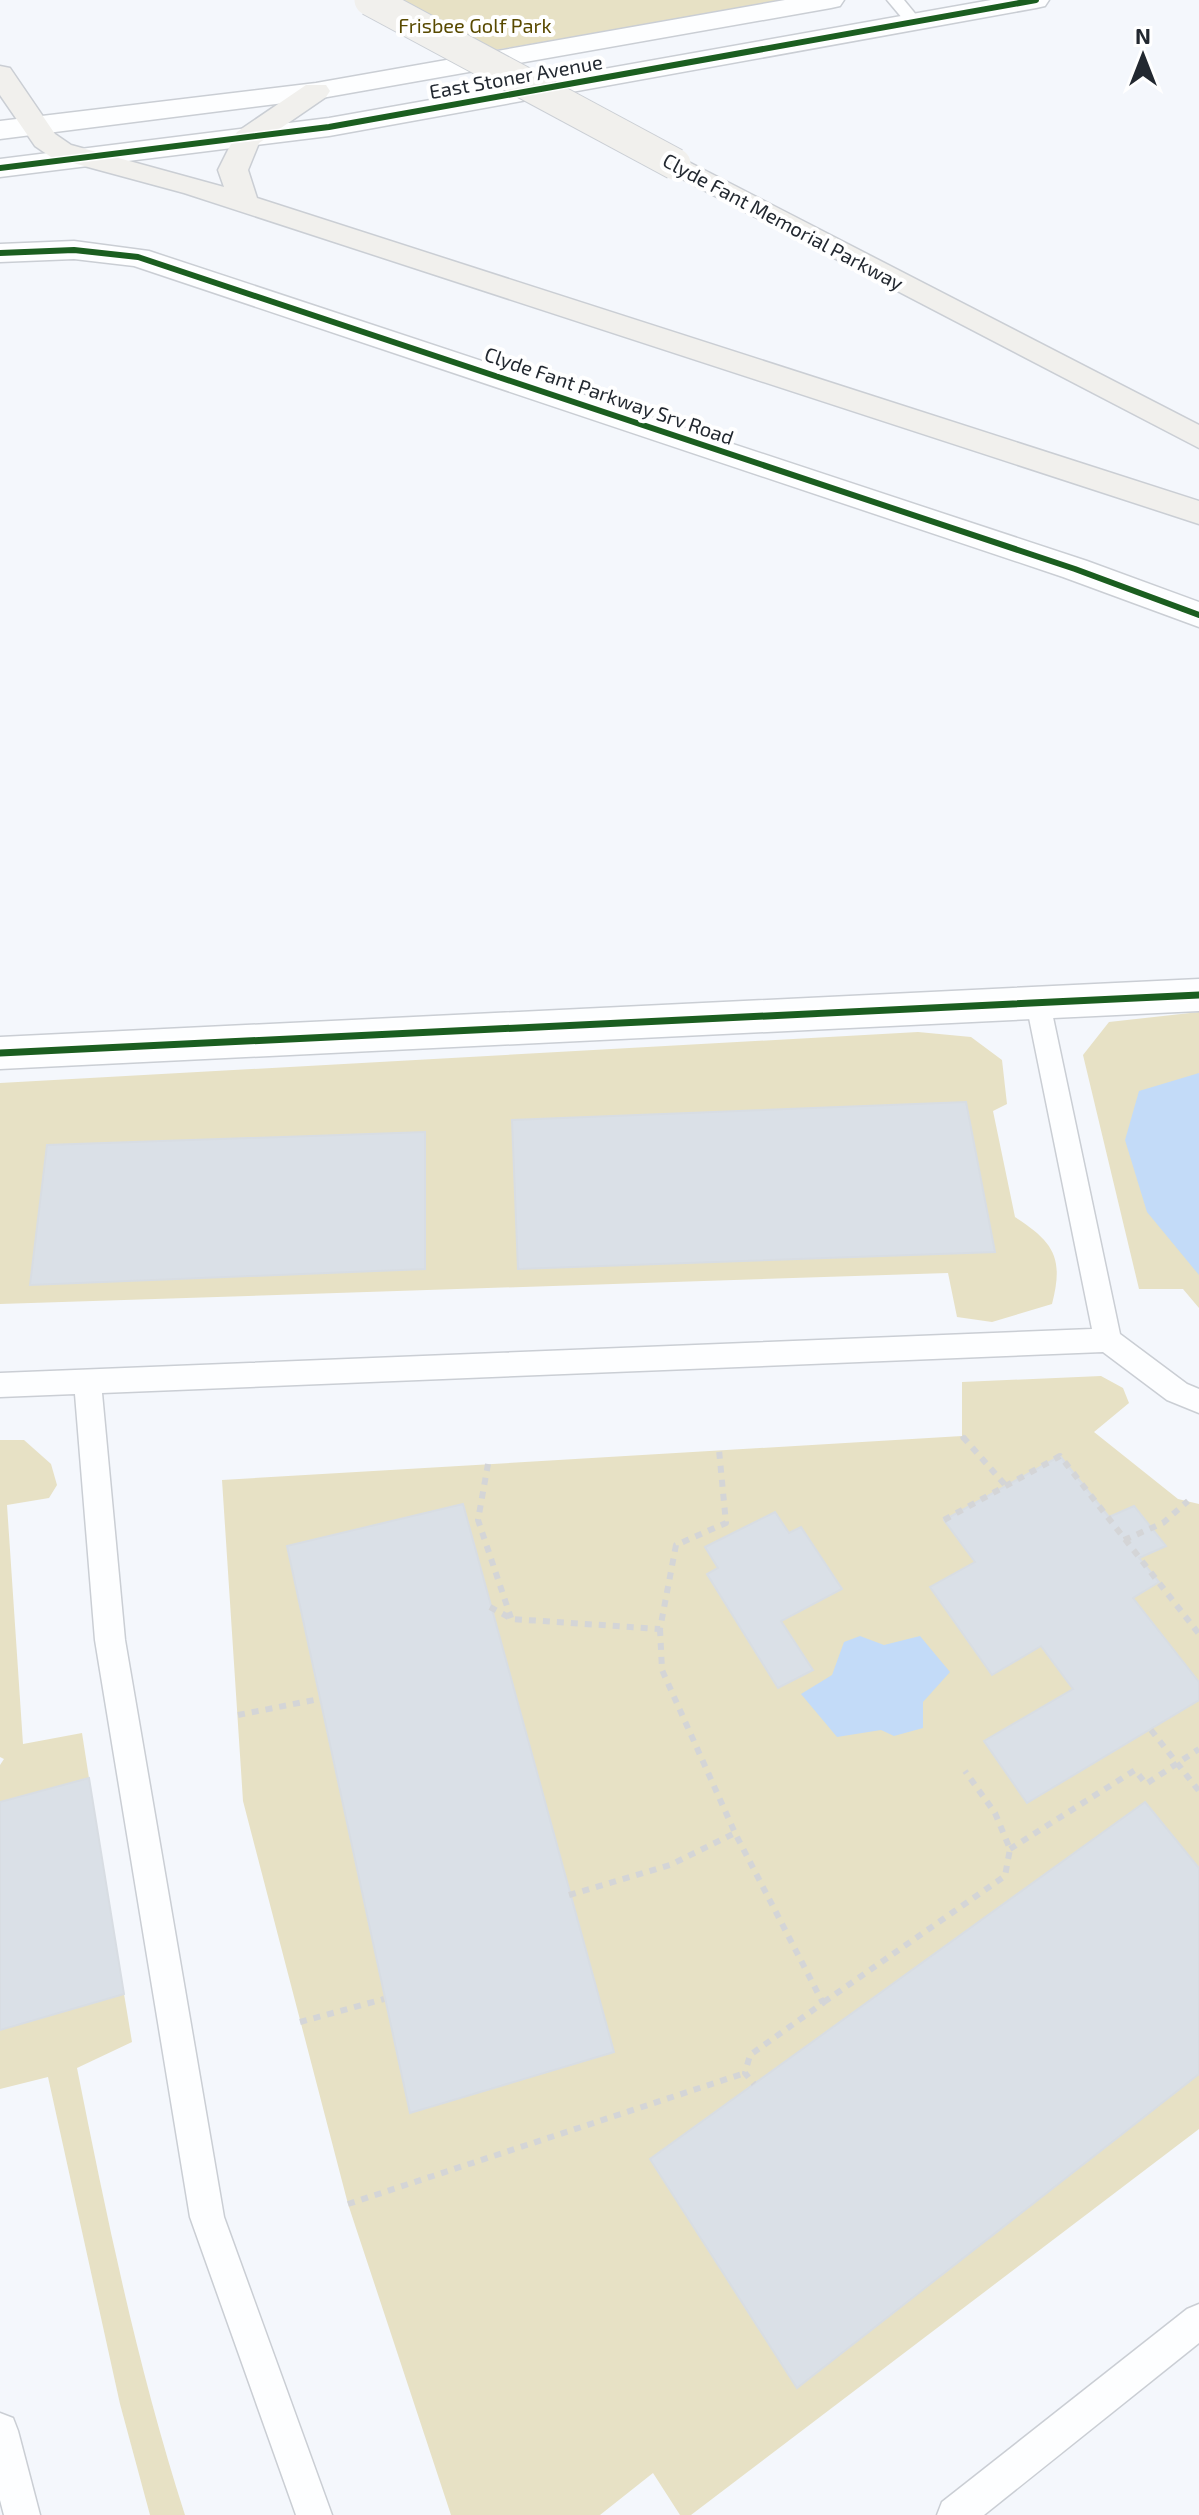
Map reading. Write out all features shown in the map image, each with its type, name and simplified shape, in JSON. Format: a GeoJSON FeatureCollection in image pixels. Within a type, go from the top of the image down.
{"type":"FeatureCollection","features":[{"type":"Feature","properties":{"kind":"main road","name":"Clyde Fant Memorial Parkway"},"geometry":{"type":"LineString","coordinates":[[370,0],[675,164],[1199,438]]}},
{"type":"Feature","properties":{"kind":"main road"},"geometry":{"type":"LineString","coordinates":[[0,74],[45,140],[61,151],[244,203],[1199,513]]}},
{"type":"Feature","properties":{"kind":"main road"},"geometry":{"type":"LineString","coordinates":[[244,203],[233,170],[247,138],[316,91]]}},
{"type":"Feature","properties":{"kind":"street","name":"East Stoner Avenue"},"geometry":{"type":"LineString","coordinates":[[0,130],[316,91],[831,0]]}},
{"type":"Feature","properties":{"kind":"street","name":"East Stoner Avenue"},"geometry":{"type":"LineString","coordinates":[[0,168],[247,138],[1036,0]]}},
{"type":"Feature","properties":{"kind":"street","name":"Clyde Fant Parkway Srv Road"},"geometry":{"type":"LineString","coordinates":[[0,253],[74,250],[138,257],[1075,569],[1199,615]]}},
{"type":"Feature","properties":{"kind":"street"},"geometry":{"type":"LineString","coordinates":[[0,1053],[1199,995]]}},
{"type":"Feature","properties":{"kind":"lane"},"geometry":{"type":"LineString","coordinates":[[895,0],[914,22]]}},
{"type":"Feature","properties":{"kind":"lane"},"geometry":{"type":"LineString","coordinates":[[1038,1003],[1108,1340]]}},
{"type":"Feature","properties":{"kind":"lane"},"geometry":{"type":"LineString","coordinates":[[0,1385],[1108,1340],[1177,1392],[1199,1401]]}},
{"type":"Feature","properties":{"kind":"lane"},"geometry":{"type":"LineString","coordinates":[[88,1382],[110,1640],[207,2217],[314,2515]]}},
{"type":"Feature","properties":{"kind":"lane"},"geometry":{"type":"LineString","coordinates":[[955,2515],[1199,2321]]}},
{"type":"Feature","properties":{"kind":"lane"},"geometry":{"type":"LineString","coordinates":[[0,2431],[22,2515]]}},
{"type":"Feature","properties":{"kind":"path"},"geometry":{"type":"LineString","coordinates":[[962,1436],[1006,1486]]}},
{"type":"Feature","properties":{"kind":"path"},"geometry":{"type":"LineString","coordinates":[[719,1450],[726,1523],[676,1545],[660,1629],[662,1670],[735,1833],[823,2003],[819,2005]]}},
{"type":"Feature","properties":{"kind":"path"},"geometry":{"type":"LineString","coordinates":[[944,1520],[1060,1456],[1199,1634]]}},
{"type":"Feature","properties":{"kind":"path"},"geometry":{"type":"LineString","coordinates":[[488,1464],[478,1520],[512,1619]]}},
{"type":"Feature","properties":{"kind":"path"},"geometry":{"type":"LineString","coordinates":[[1124,1540],[1163,1523],[1188,1501]]}},
{"type":"Feature","properties":{"kind":"path"},"geometry":{"type":"LineString","coordinates":[[490,1607],[512,1619],[660,1629]]}},
{"type":"Feature","properties":{"kind":"path"},"geometry":{"type":"LineString","coordinates":[[238,1715],[319,1699]]}},
{"type":"Feature","properties":{"kind":"path"},"geometry":{"type":"LineString","coordinates":[[1151,1730],[1199,1791]]}},
{"type":"Feature","properties":{"kind":"path"},"geometry":{"type":"LineString","coordinates":[[1010,1849],[1135,1770],[1146,1784],[1199,1749]]}},
{"type":"Feature","properties":{"kind":"path"},"geometry":{"type":"LineString","coordinates":[[745,2073],[750,2055],[1005,1876],[1010,1849],[995,1813],[965,1771]]}},
{"type":"Feature","properties":{"kind":"path"},"geometry":{"type":"LineString","coordinates":[[569,1895],[670,1865],[735,1833]]}},
{"type":"Feature","properties":{"kind":"path"},"geometry":{"type":"LineString","coordinates":[[300,2022],[384,1999]]}},
{"type":"Feature","properties":{"kind":"path"},"geometry":{"type":"LineString","coordinates":[[745,2073],[754,2084]]}},
{"type":"Feature","properties":{"kind":"path"},"geometry":{"type":"LineString","coordinates":[[348,2204],[745,2073]]}},
{"type":"Feature","properties":{"kind":"green space","name":"Frisbee Golf Park"},"geometry":{"type":"Polygon","coordinates":[[[371,0],[791,0],[471,54],[371,0]]]}},
{"type":"Feature","properties":{"kind":"green space"},"geometry":{"type":"Polygon","coordinates":[[[1199,1012],[1199,1308],[1183,1289],[1139,1289],[1083,1055],[1109,1022],[1199,1012]]]}},
{"type":"Feature","properties":{"kind":"green space"},"geometry":{"type":"Polygon","coordinates":[[[918,1032],[971,1037],[1002,1060],[1007,1104],[993,1111],[1015,1217],[1039,1235],[1053,1253],[1057,1275],[1052,1304],[992,1322],[957,1317],[948,1273],[0,1304],[0,1083],[918,1032]],[[965,1102],[512,1120],[518,1269],[994,1252],[965,1102]],[[425,1133],[48,1145],[31,1284],[424,1269],[425,1133]]]}},
{"type":"Feature","properties":{"kind":"green space"},"geometry":{"type":"Polygon","coordinates":[[[1101,1376],[1123,1388],[1129,1403],[1094,1432],[1178,1499],[1199,1504],[1199,2129],[691,2515],[680,2515],[653,2473],[600,2515],[451,2515],[348,2204],[243,1801],[222,1480],[962,1436],[962,1382],[1101,1376]]]}},
{"type":"Feature","properties":{"kind":"green space"},"geometry":{"type":"Polygon","coordinates":[[[0,1440],[24,1440],[51,1464],[57,1485],[49,1498],[7,1505],[23,1744],[82,1733],[89,1778],[0,1802],[0,1765],[4,1759],[0,1757],[0,1440]]]}},
{"type":"Feature","properties":{"kind":"green space"},"geometry":{"type":"Polygon","coordinates":[[[124,1994],[132,2042],[77,2068],[138,2349],[185,2515],[150,2515],[120,2404],[48,2077],[0,2089],[0,2030],[124,1994]]]}},
{"type":"Feature","properties":{"kind":"water"},"geometry":{"type":"Polygon","coordinates":[[[1199,1073],[1199,1275],[1147,1212],[1125,1140],[1139,1091],[1199,1073]]]}},
{"type":"Feature","properties":{"kind":"water"},"geometry":{"type":"Polygon","coordinates":[[[860,1636],[884,1645],[920,1636],[950,1672],[923,1702],[923,1728],[894,1736],[881,1730],[837,1737],[801,1694],[832,1675],[844,1642],[860,1636]]]}},
{"type":"Feature","properties":{"kind":"building"},"geometry":{"type":"Polygon","coordinates":[[[966,1102],[995,1252],[518,1269],[512,1120],[966,1102]]]}},
{"type":"Feature","properties":{"kind":"building"},"geometry":{"type":"Polygon","coordinates":[[[425,1132],[425,1269],[30,1285],[47,1145],[425,1132]]]}},
{"type":"Feature","properties":{"kind":"building"},"geometry":{"type":"Polygon","coordinates":[[[1060,1456],[1109,1517],[1134,1506],[1166,1546],[1139,1558],[1159,1582],[1133,1598],[1199,1682],[1199,1700],[1027,1803],[984,1741],[1073,1689],[1041,1646],[992,1675],[930,1587],[975,1562],[944,1520],[1060,1456]]]}},
{"type":"Feature","properties":{"kind":"building"},"geometry":{"type":"Polygon","coordinates":[[[463,1504],[614,2052],[410,2113],[287,1546],[463,1504]]]}},
{"type":"Feature","properties":{"kind":"building"},"geometry":{"type":"Polygon","coordinates":[[[775,1512],[789,1533],[801,1527],[842,1589],[781,1621],[813,1670],[778,1688],[707,1574],[718,1568],[705,1547],[775,1512]]]}},
{"type":"Feature","properties":{"kind":"building"},"geometry":{"type":"Polygon","coordinates":[[[89,1778],[124,1994],[0,2030],[0,1802],[89,1778]]]}},
{"type":"Feature","properties":{"kind":"building"},"geometry":{"type":"Polygon","coordinates":[[[1145,1802],[1199,1868],[1199,2074],[797,2388],[650,2159],[1145,1802]]]}},
{"type":"Feature","properties":{"kind":"cycle path"},"geometry":{"type":"LineString","coordinates":[[0,168],[329,127],[1036,0]]}},
{"type":"Feature","properties":{"kind":"cycle path"},"geometry":{"type":"LineString","coordinates":[[0,253],[74,250],[138,257],[1075,569],[1199,615]]}},
{"type":"Feature","properties":{"kind":"cycle path"},"geometry":{"type":"LineString","coordinates":[[0,1053],[1199,995]]}}]}
